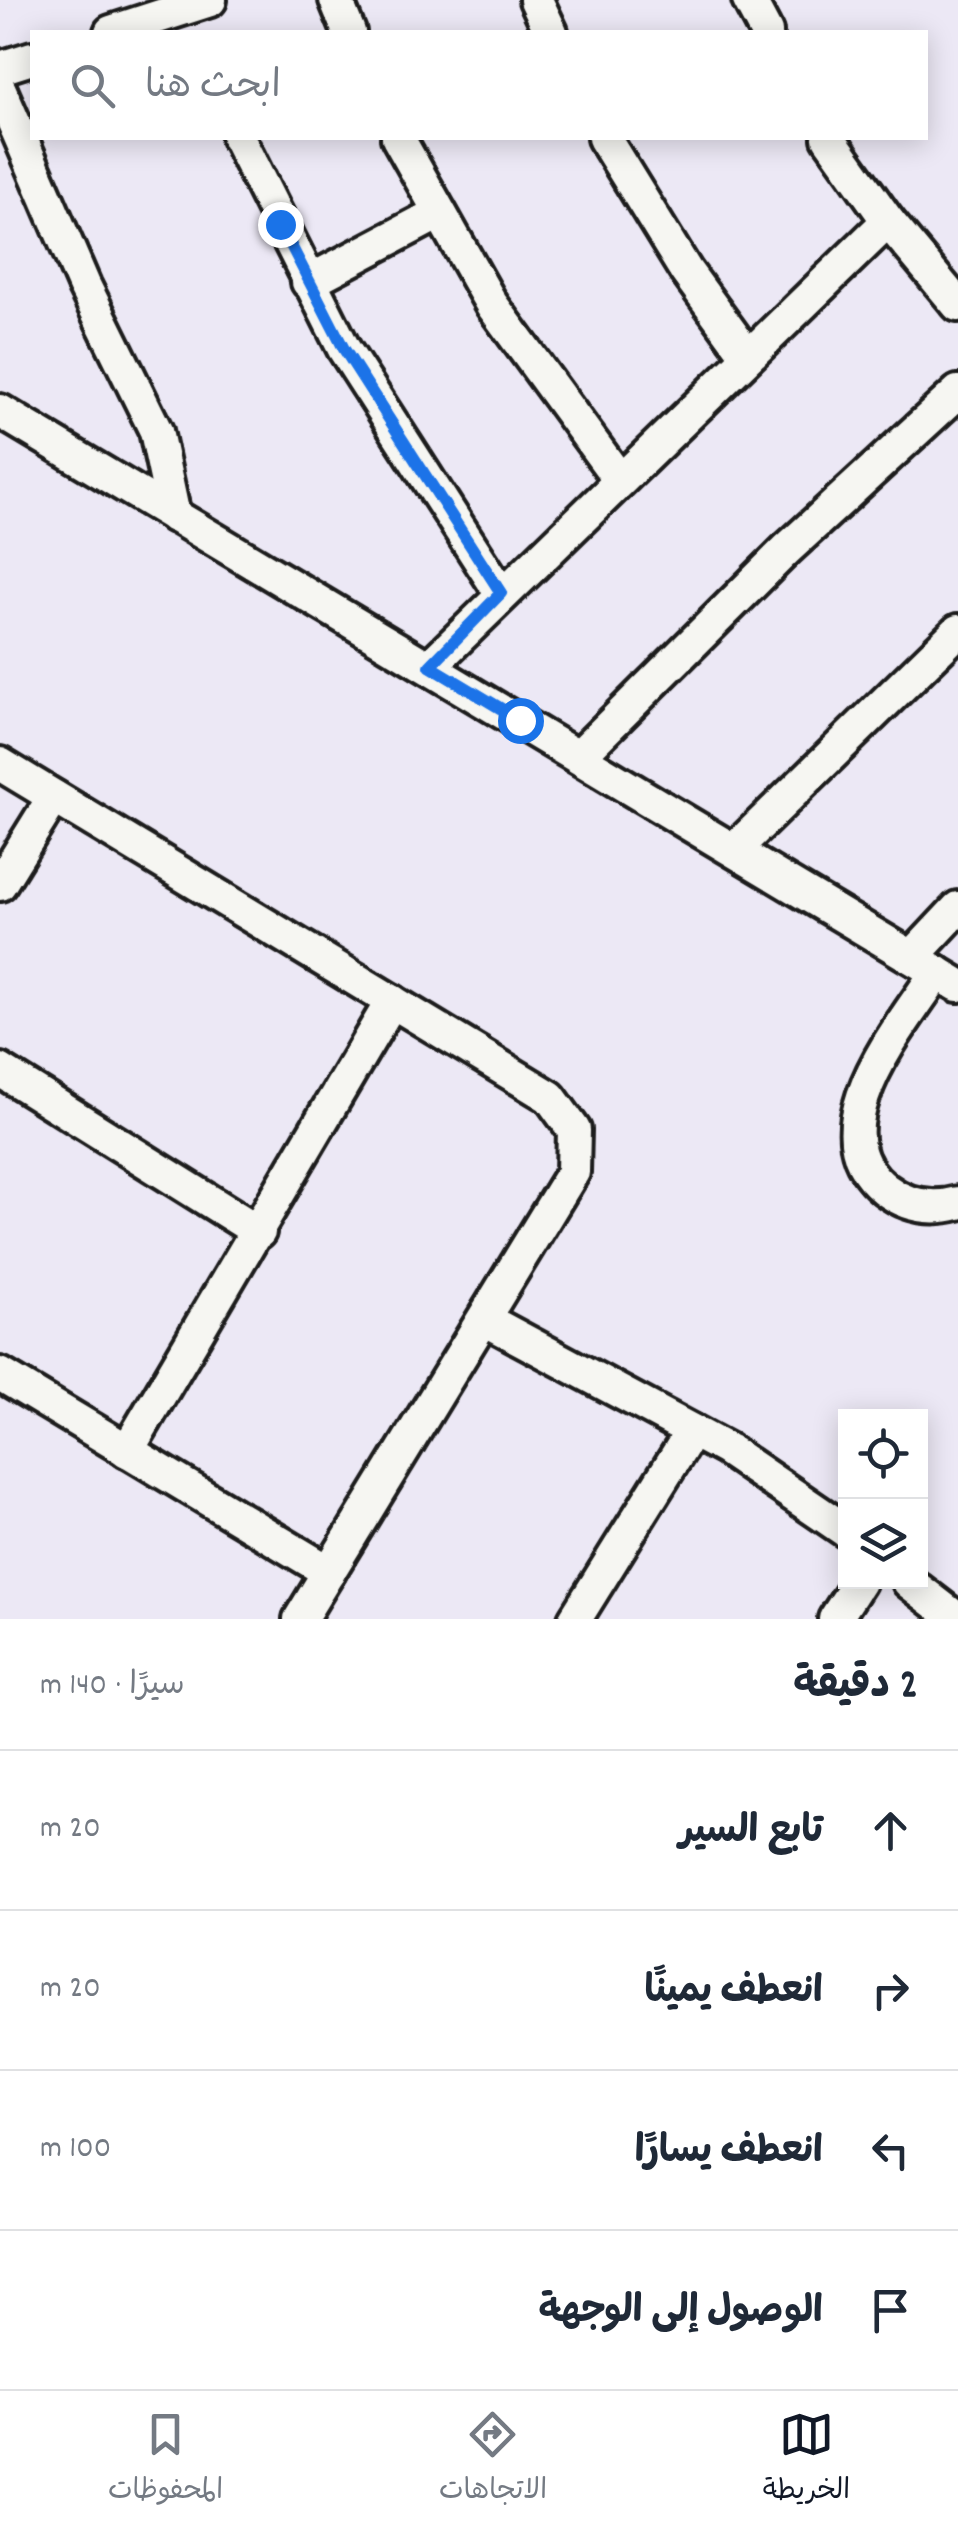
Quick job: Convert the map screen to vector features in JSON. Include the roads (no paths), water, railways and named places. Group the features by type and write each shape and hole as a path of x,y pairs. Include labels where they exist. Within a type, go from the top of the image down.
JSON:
{"street":[{"path":"118,30 210,0"},
{"path":"336,0 348,30"},
{"path":"536,0 550,30"},
{"path":"750,0 765,30"},
{"path":"0,68 30,59"},
{"path":"0,90 84,285 156,431 174,516"},
{"path":"239,140 344,349 501,593"},
{"path":"399,140 437,214 543,380 619,479"},
{"path":"605,140 686,271 746,355"},
{"path":"831,140 888,221 958,305"},
{"path":"308,282 437,214"},
{"path":"430,666 888,221"},
{"path":"579,756 786,550 958,392"},
{"path":"0,411 943,974"},
{"path":"734,850 958,631"},
{"path":"0,764 550,1097 574,1130 573,1172 300,1619"},
{"path":"0,884 54,797"},
{"path":"958,908 943,974 867,1083 858,1108 856,1135 871,1174 897,1197 926,1207 958,1203"},
{"path":"127,1451 392,1001"},
{"path":"0,1070 259,1232"},
{"path":"484,1319 776,1480 838,1526"},
{"path":"0,1374 329,1572"},
{"path":"575,1619 692,1431"},
{"path":"835,1619 854,1589"},
{"path":"918,1589 956,1619"}]}
